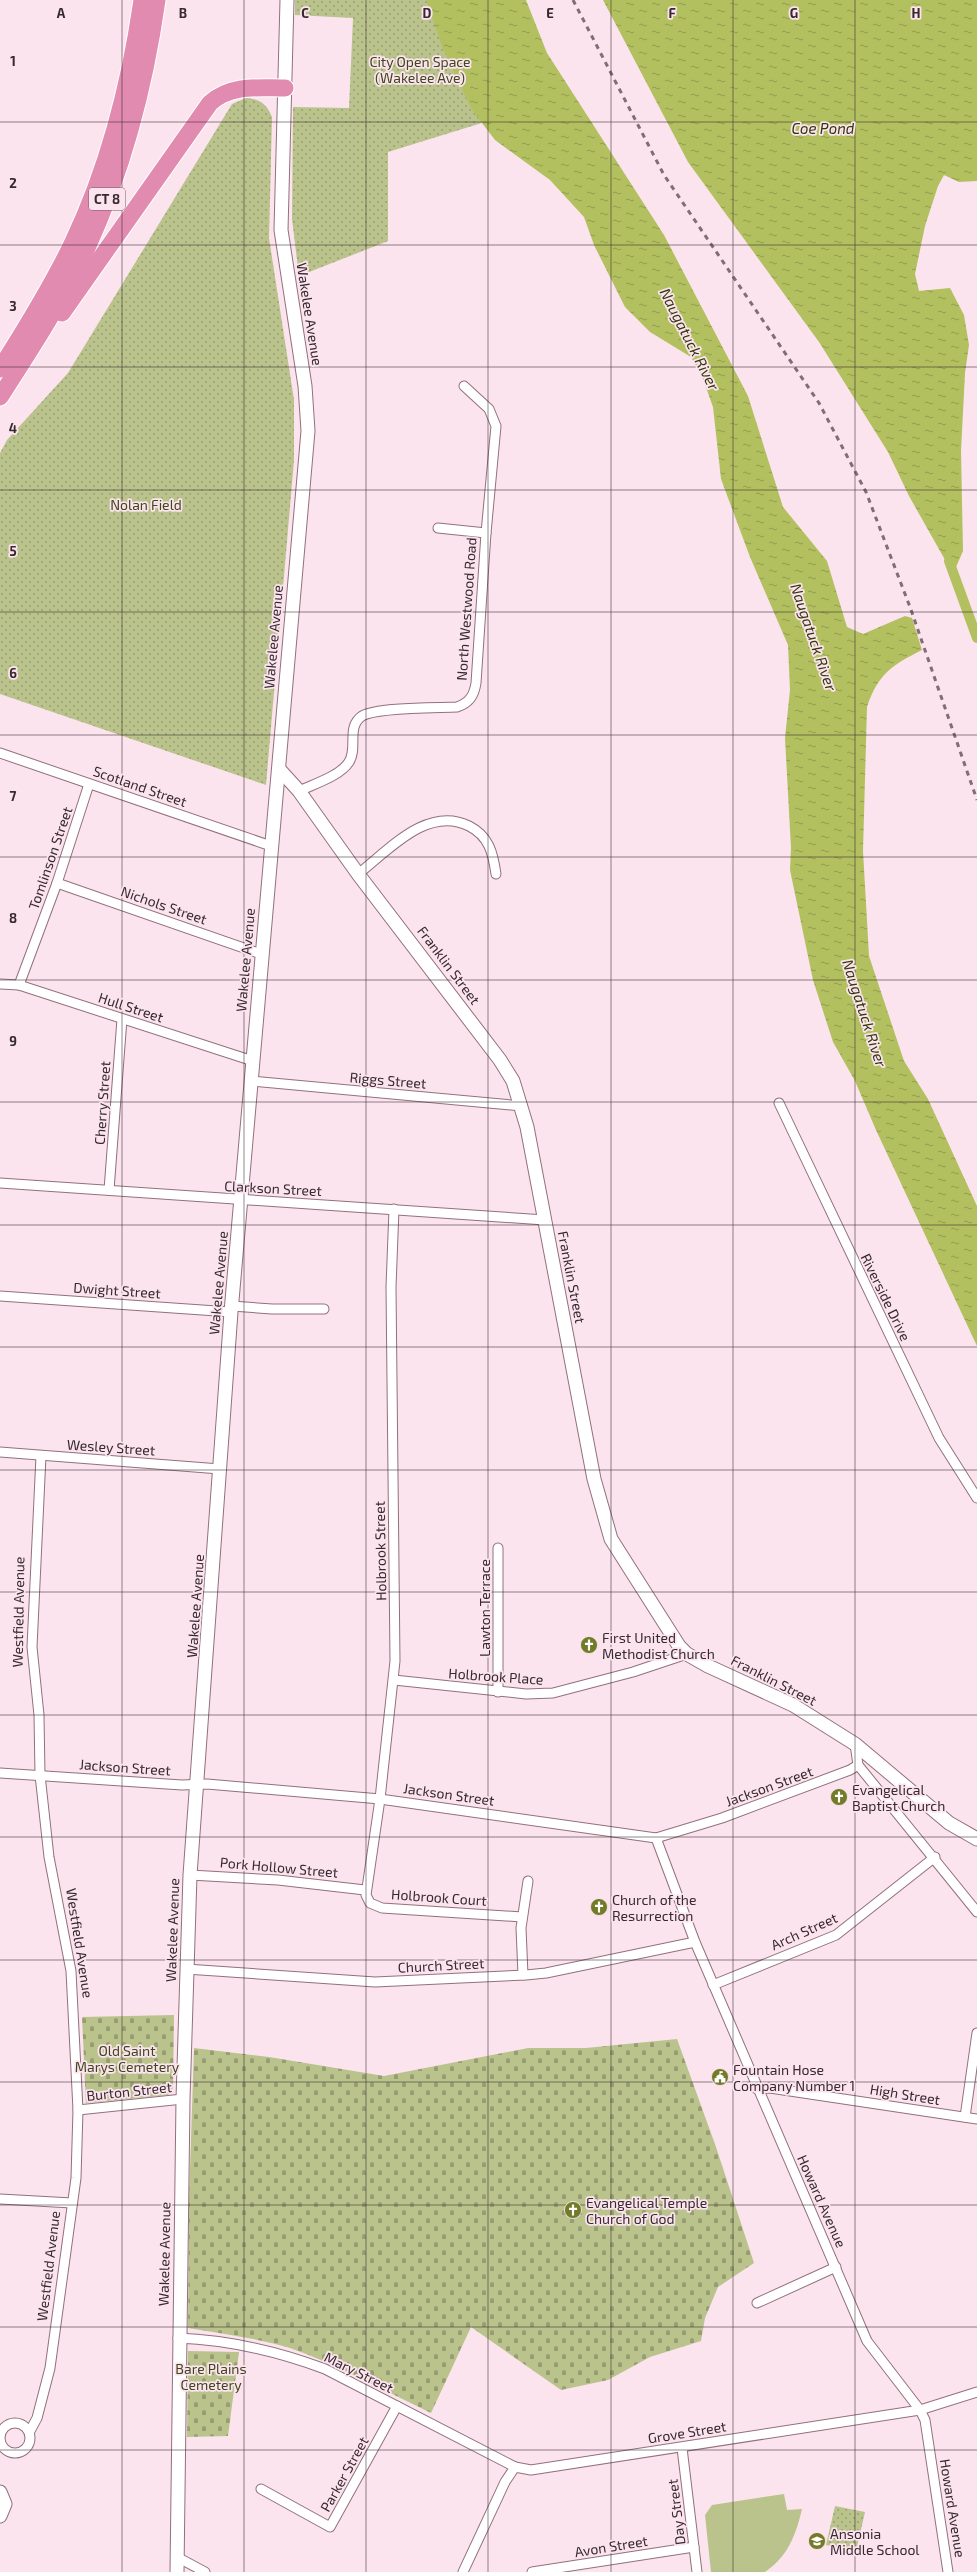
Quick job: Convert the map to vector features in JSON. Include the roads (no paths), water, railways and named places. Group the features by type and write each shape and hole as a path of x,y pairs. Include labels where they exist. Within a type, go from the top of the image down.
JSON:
{"highway":[{"name":"CT 8","path":"0,397 6,374 28,324 73,242 100,174 121,107 142,0"},
{"name":"CT 8","path":"6,374 52,313 87,248 114,182 137,107 157,0"},
{"path":"6,374 78,291 210,103 223,94 240,89 285,88"}],"main road":[{"name":"Wakelee Avenue","path":"176,2572 178,2338 186,1969 190,1875 240,1201 308,431 305,386 281,230 287,0"},
{"name":"Franklin Street","path":"279,769 299,791 358,874 500,1060 513,1081 522,1106 594,1479 611,1539 680,1646 687,1654 793,1705 855,1744 949,1822 977,1839"},
{"path":"0,2492 5,2504 0,2516"}],"street":[{"name":"North Westwood Road","path":"299,791 342,770 349,763 352,753 354,725 362,716 377,712 457,707 468,702 473,696 476,683 486,533 496,426 489,409 464,386"},
{"path":"438,528 486,533"},
{"name":"Scotland Street","path":"0,753 271,846"},
{"name":"Tomlinson Street","path":"19,985 57,883 89,784"},
{"path":"358,874 413,831 434,821 444,820 463,823 480,834 493,852 496,874"},
{"name":"Nichols Street","path":"57,883 261,954"},
{"name":"Hull Street","path":"0,984 19,985 253,1060"},
{"name":"Cherry Street","path":"109,1190 122,1019"},
{"name":"Riggs Street","path":"250,1081 522,1106"},
{"name":"Riverside Drive","path":"779,1103 939,1438 977,1498"},
{"name":"Clarkson Street","path":"0,1184 109,1190 240,1201 252,1199 545,1220"},
{"name":"Holbrook Street","path":"365,1890 380,1799 394,1680 391,1287 394,1209"},
{"name":"Dwight Street","path":"0,1296 232,1309 324,1309"},
{"name":"Wesley Street","path":"0,1452 220,1469"},
{"name":"Westfield Avenue","path":"30,2431 37,2418 50,2368 76,2178 78,2110 71,1971 49,1857 40,1776 38,1715 31,1625 41,1456"},
{"name":"Lawton Terrace","path":"498,1548 498,1692"},
{"name":"Holbrook Place","path":"394,1680 526,1694 566,1690 678,1658 687,1654"},
{"path":"855,1744 858,1765 977,1912"},
{"name":"Jackson Street","path":"0,1774 197,1785 380,1799 656,1838 722,1818 858,1765"},
{"name":"Howard Avenue","path":"656,1838 694,1942 867,2341 920,2410 925,2420 948,2572"},
{"name":"Arch Street","path":"713,1985 836,1935 934,1857"},
{"name":"Pork Hollow Street","path":"190,1875 285,1880 365,1890"},
{"path":"523,1975 522,1917 528,1881"},
{"name":"Holbrook Court","path":"365,1890 370,1904 382,1908 522,1917"},
{"name":"Church Street","path":"186,1969 375,1982 523,1975 546,1973 694,1942"},
{"path":"965,2118 977,2033"},
{"name":"High Street","path":"757,2089 770,2088 977,2119"},
{"name":"Burton Street","path":"78,2110 183,2099"},
{"path":"0,2199 72,2203"},
{"path":"757,2303 836,2268"},
{"name":"Mary Street","path":"178,2338 209,2339 258,2347 292,2357 324,2369 515,2467"},
{"name":"Grove Street","path":"515,2467 531,2470 682,2448 920,2410 977,2392"},
{"name":"Parker Street","path":"260,2489 330,2527 397,2406"},
{"name":"Day Street","path":"682,2448 698,2572"},
{"path":"463,2572 505,2482 515,2467"},
{"name":"Avon Street","path":"532,2572 694,2547"},
{"path":"177,2557 205,2572"}],"water":[{"name":"Naugatuck River","path":"426,0 526,0 547,53 664,235 748,396 783,507 827,561 847,627 863,634 905,616 912,618 922,650 894,666 881,678 867,707 863,851 869,956 904,1061 928,1099 977,1206 977,1346 876,1130 855,1081 833,1042 813,980 790,870 791,848 785,738 790,690 788,645 750,557 721,479 713,407 702,376 691,357 650,332 625,307 594,245 584,217 550,180 495,140 472,110 443,49"},
{"name":"Coe Pond","path":"603,0 977,0 977,181 959,182 944,175 938,186 925,226 915,274 919,291 950,288 964,315 969,345 965,373 961,451 963,551 953,574 909,496 888,452 819,342 688,162"}],"waterway":[{"path":"949,561 977,638"}],"railway":[{"path":"573,0 664,175 819,403 866,492 910,607 977,800"}],"place":[{"name":"First United Methodist Church","path":"589,1645"},
{"name":"Evangelical Baptist Church","path":"839,1797"},
{"name":"Church of the Resurrection","path":"599,1907"},
{"name":"Fountain Hose Company Number 1","path":"720,2077"},
{"name":"Evangelical Temple Church of God","path":"573,2210"},
{"name":"Ansonia Middle School","path":"817,2541"}],"park label":[{"name":"City Open Space (Wakelee Ave)","path":"420,70"},
{"name":"Nolan Field","path":"146,504"},
{"name":"Old Saint Marys Cemetery","path":"127,2058"},
{"name":"Bare Plains Cemetery","path":"211,2376"}]}
